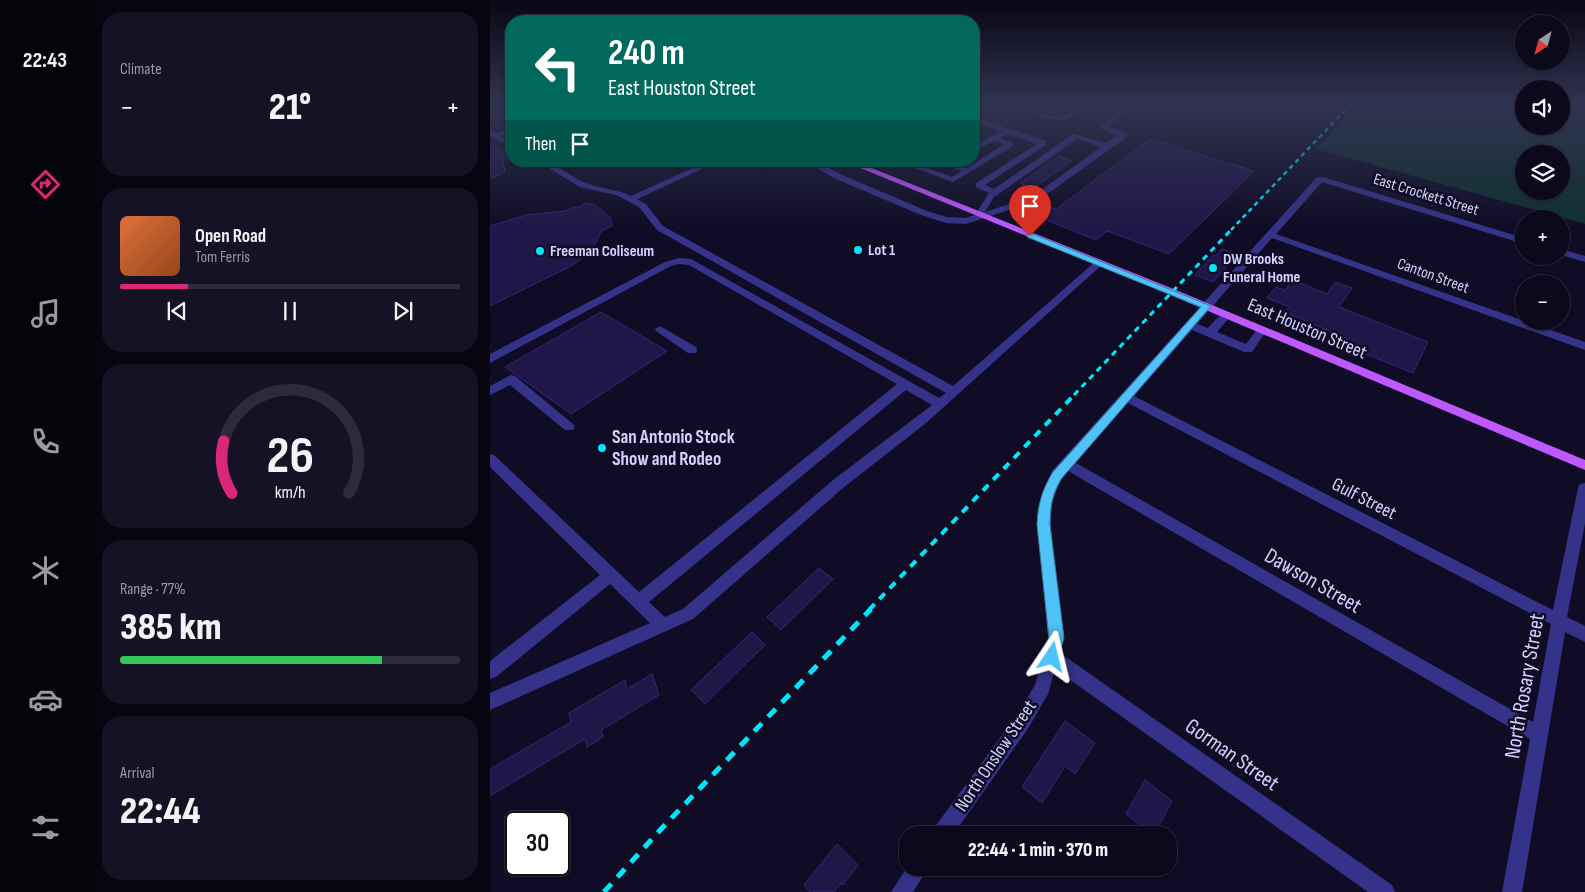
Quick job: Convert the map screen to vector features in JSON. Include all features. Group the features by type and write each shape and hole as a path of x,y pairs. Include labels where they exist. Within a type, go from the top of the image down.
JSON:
{"main road":[{"name":"East Houston Street","path":"862,167 1207,306 1585,465"}],"street":[{"path":"980,163 1007,146"},
{"path":"995,193 979,185 1039,146"},
{"path":"979,215 991,195 1062,146"},
{"path":"821,167 946,220 966,221 979,215 1036,198 1107,146"},
{"path":"552,167 584,185 619,193 631,199 643,206 660,228 954,392"},
{"path":"631,199 702,167"},
{"path":"917,167 953,180 973,167"},
{"path":"959,167 968,170"},
{"name":"North Onslow Street","path":"947,826 1022,721 1042,688 1052,657 1056,638 1043,525 1044,507 1048,492 1057,476 1320,179"},
{"name":"East Crockett Street","path":"1320,179 1515,238"},
{"name":"Canton Street","path":"1272,235 1585,346"},
{"path":"1570,255 1585,259"},
{"path":"490,360 668,264 679,261 691,262 940,404"},
{"path":"490,702 688,614 838,484 940,404 1098,263"},
{"path":"1210,333 1226,315"},
{"path":"1190,325 1248,349 1262,330"},
{"path":"660,329 692,350"},
{"path":"830,341 844,331"},
{"path":"490,391 511,379 569,427"},
{"path":"639,601 905,384"},
{"name":"Gulf Street","path":"1126,397 1585,634"},
{"path":"490,459 664,626"},
{"name":"Dawson Street","path":"1067,464 1539,735"},
{"name":"North Rosary Street","path":"1512,892 1559,620 1585,488"},
{"path":"490,671 611,575"},
{"name":"Gorman Street","path":"1052,657 1385,892"},
{"path":"901,892 912,876"}],"green space":[{"path":"1319,146 1515,146 1515,200 1570,200 1570,146 1585,146 1585,224 1570,220 1570,210 1535,210 1316,149"}],"building":[{"path":"491,146 505,154 505,159 503,160 505,172 490,179"},
{"path":"1141,146 1172,146 1254,171 1169,254 1107,231 1096,240 1029,213 1041,204 1056,209"},
{"path":"1059,156 1072,161 1033,188 1020,183"},
{"name":"Freeman Coliseum","path":"585,203 595,205 610,217 612,226 601,231 597,241 587,255 571,266 490,306 490,226 526,215 565,211 580,207"},
{"name":"DW Brooks Funeral Home","path":"1222,249 1235,253 1228,261 1231,262 1213,282 1195,275 1213,255 1215,256"},
{"path":"1293,280 1327,294 1335,282 1352,288 1339,307 1428,342 1413,373 1349,347 1352,341 1285,312 1290,307 1267,298 1276,287 1285,290"},
{"path":"601,312 667,351 571,414 505,367"},
{"path":"819,568 833,579 781,630 767,617"},
{"path":"752,632 765,645 705,704 691,690"},
{"path":"652,674 659,695 601,730 603,737 587,747 585,739 490,796 490,769 571,722 569,713 625,680 627,689"},
{"path":"1065,721 1095,743 1075,774 1065,766 1042,803 1022,787"},
{"path":"1145,780 1172,801 1159,826 1142,826 1126,814"},
{"path":"837,844 858,865 843,885 841,883 834,892 810,892 804,885"}],"railway":[{"path":"1231,230 1311,146"},
{"path":"1074,395 1232,229"},
{"path":"869,610 1076,393"},
{"path":"604,892 662,828 871,609"}],"place":[{"name":"Lot 1","path":"858,250"},
{"name":"Freeman Coliseum","path":"540,251"},
{"name":"DW Brooks Funeral Home","path":"1213,268"},
{"name":"San Antonio Stock Show and Rodeo","path":"602,448"}],"route":[{"path":"1030,236 1207,306 1057,476 1048,492 1044,507 1043,525 1055,620 1056,638 1052,657"}]}
